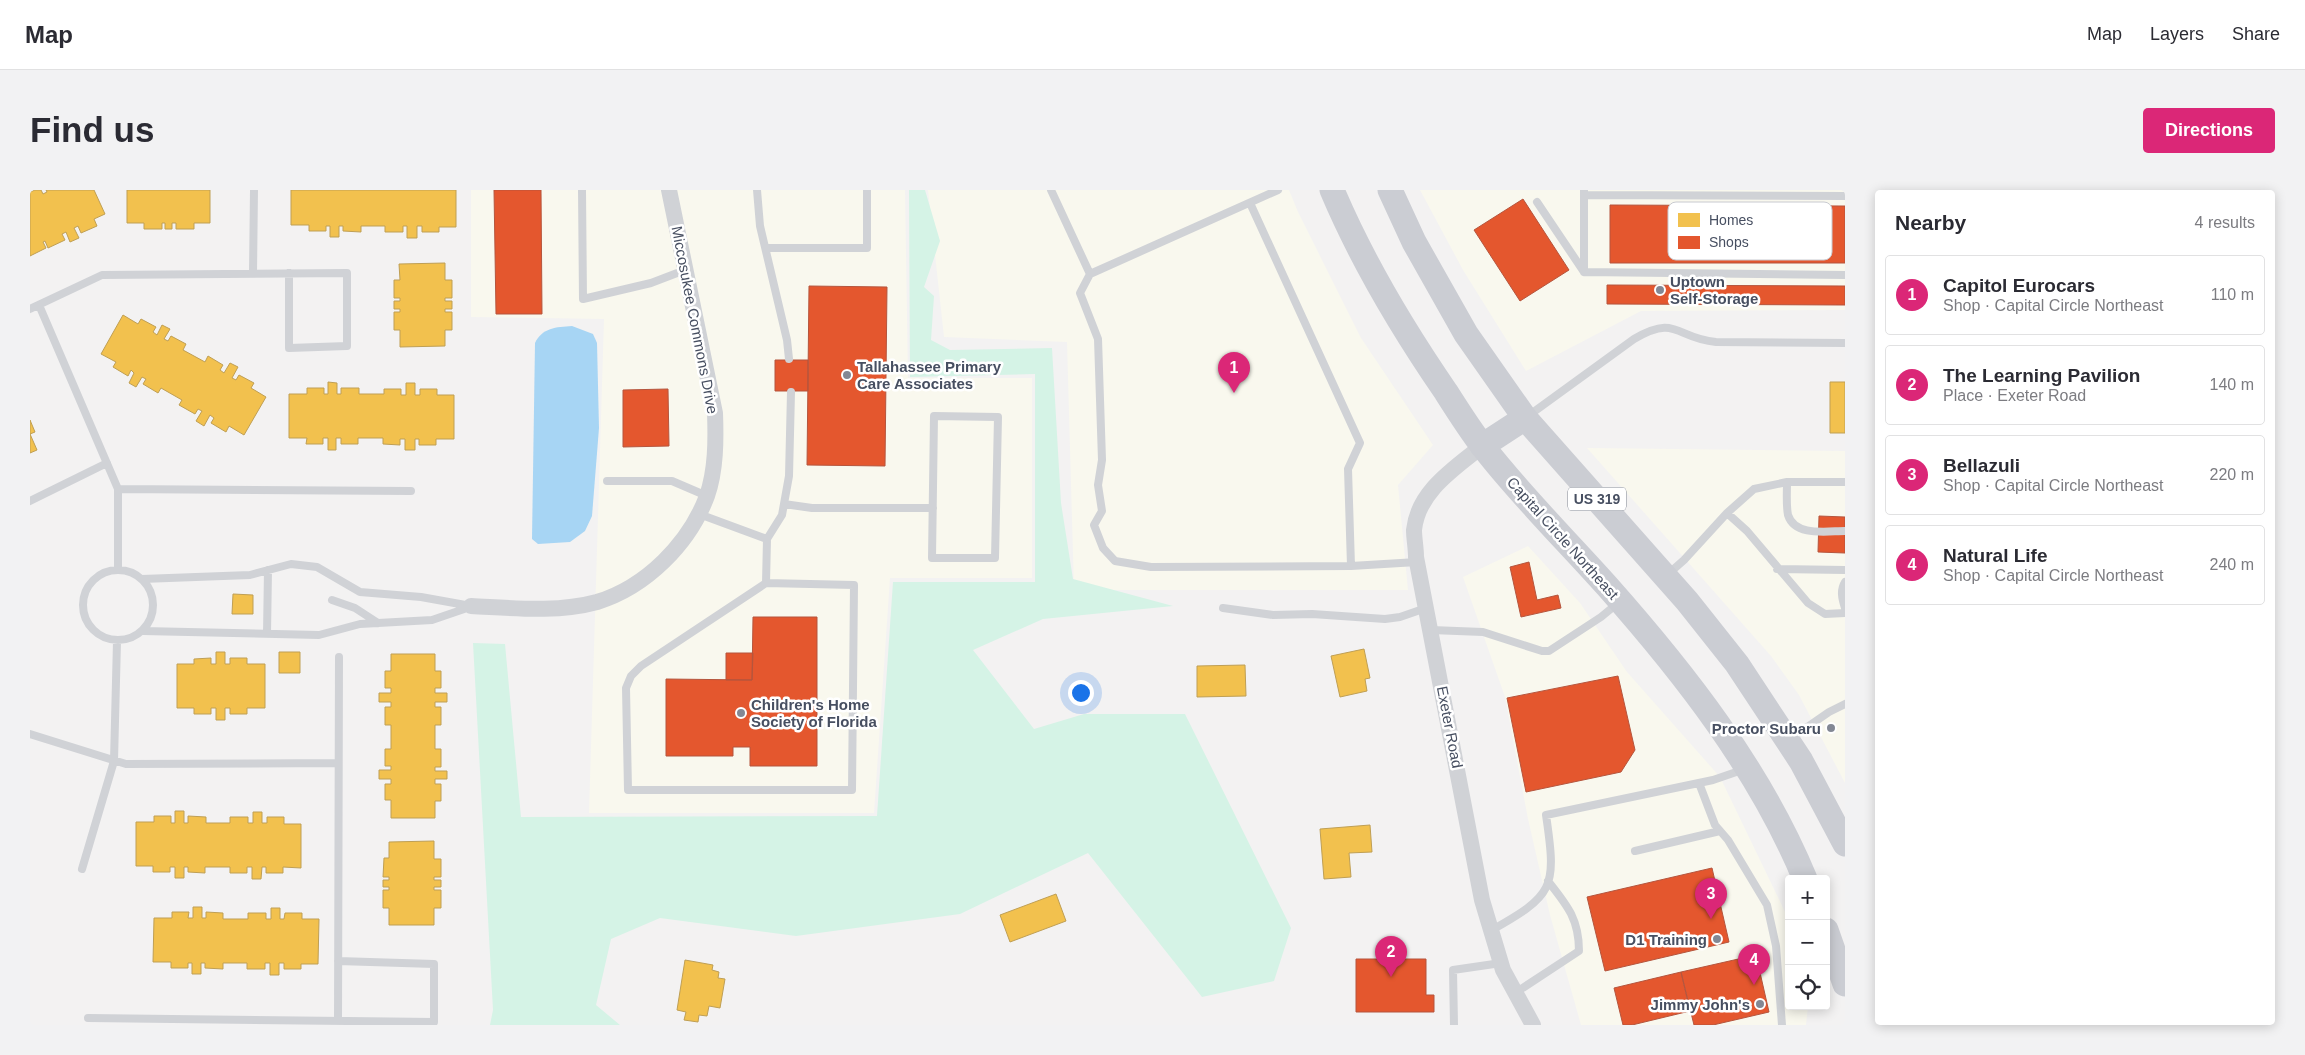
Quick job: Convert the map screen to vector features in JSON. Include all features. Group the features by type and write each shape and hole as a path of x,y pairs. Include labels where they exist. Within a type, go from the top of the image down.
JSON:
{"main road":[{"name":"Capital Circle Northeast","path":"1332,190 1369,266 1416,348 1482,446 1678,671 1748,768 1797,859 1803,875"},
{"name":"US 319","path":"1390,190 1414,242 1466,334 1525,418 1665,576 1737,664 1801,761 1845,844"},
{"path":"1482,446 1525,418"},
{"path":"1830,941 1845,984"}],"street":[{"name":"Miccosukee Commons Drive","path":"471,606 528,609 563,607 597,602 631,586 655,570 692,526 707,496 716,444 715,413 669,190"},
{"name":"Exeter Road","path":"1482,446 1437,483 1421,505 1414,529 1417,562 1482,900 1501,963 1533,1025"}],"lane":[{"path":"253,273 254,190"},
{"path":"582,190 583,299 651,283 685,270"},
{"path":"757,190 760,226 787,340 789,360"},
{"path":"766,248 868,248 867,190"},
{"path":"1051,190 1090,274"},
{"path":"1278,190 1090,274 1080,293 1098,339 1102,460 1098,485 1102,511 1094,525 1104,548 1115,561 1150,567 1351,566 1417,562"},
{"path":"1584,272 1584,192 1845,196"},
{"path":"1538,202 1584,272"},
{"path":"1250,203 1360,443 1348,469 1351,566"},
{"path":"1584,272 1845,274"},
{"path":"30,309 102,276 253,273 290,273 347,273 346,346 289,348 290,273"},
{"path":"39,305 118,489 118,570"},
{"path":"1525,418 1652,328 1666,327 1678,329 1687,336 1716,342 1845,342"},
{"path":"766,583 767,539 782,515 789,476 791,392"},
{"path":"934,416 998,417 995,558 932,558 932,508 934,416"},
{"path":"30,501 107,463"},
{"path":"607,481 672,481 707,496"},
{"path":"1665,576 1684,560 1727,514 1754,489 1787,482 1845,482"},
{"path":"1787,482 1788,514 1794,526 1806,531 1845,531"},
{"path":"118,489 411,491"},
{"path":"784,504 812,508 932,508"},
{"path":"698,514 767,539"},
{"path":"1727,514 1747,531 1777,570 1808,603 1825,614 1845,613"},
{"path":"142,579 250,575 291,564 317,567 360,592 421,597 471,606"},
{"path":"118,570 126,570 142,579 152,595 154,607 150,621 143,631 133,638 108,640 99,636 90,628 84,617 82,604 84,592 91,582 100,574 118,570"},
{"path":"267,634 268,570"},
{"path":"1777,570 1845,570"},
{"path":"1845,582 1842,586 1842,599 1845,608"},
{"path":"766,583 854,585 852,790 628,790 626,688 631,676 641,666 766,583"},
{"path":"332,600 355,608 378,623"},
{"path":"1431,630 1483,632 1542,651 1549,651 1601,617 1619,601"},
{"path":"143,631 319,635 360,624 432,620 471,606"},
{"path":"1223,608 1273,615 1312,614 1385,619 1400,617 1426,608"},
{"path":"82,869 114,761 117,640"},
{"path":"338,656 338,1021"},
{"path":"1788,740 1828,712 1845,704"},
{"path":"30,734 126,764 338,763"},
{"path":"1490,931 1538,901 1548,881 1552,857 1546,815 1699,783 1748,768"},
{"path":"1699,783 1715,825 1728,840 1767,906 1776,946 1782,1025"},
{"path":"1635,850 1720,831"},
{"path":"1515,993 1578,951 1578,935 1571,911 1548,881"},
{"path":"88,1018 434,1022 434,964 338,961"},
{"path":"1454,1025 1453,970 1501,963"}],"shaded area":[{"path":"471,190 905,190 908,378 1032,378 1032,578 890,578 874,813 589,813 604,319 471,317"},
{"path":"928,190 1289,190 1298,212 1361,338 1433,445 1398,485 1408,590 1074,590 1067,342 944,337"},
{"name":"Uptown Self-Storage","path":"1420,190 1845,190 1845,310 1641,311 1526,371 1463,270"},
{"path":"1587,448 1845,451 1845,783 1799,695 1771,656"},
{"path":"1528,546 1580,603 1627,672 1720,777 1785,912 1785,1010 1808,1010 1806,1025 1581,1025 1550,915 1528,819 1505,697 1463,577"}],"green space":[{"path":"909,190 925,190 940,241 924,287 934,296 931,340 950,350 1052,348 1061,503 1073,579 1173,606 1043,619 973,650 1034,729 1084,714 1185,714 1291,928 1274,981 1202,997 1088,853 960,914 796,936 660,918 611,939 596,1005 620,1025 490,1025 493,1010 473,643 505,644 521,817 877,816 893,582 1035,582 1035,374 910,377"}],"water":[{"path":"572,326 593,334 597,343 599,428 592,516 585,531 570,542 538,544 532,539 535,343 541,334 550,329"}],"building: Homes":[{"path":"41,190 43,194 47,192 46,190 94,190 105,214 94,219 97,226 81,233 78,226 74,228 79,238 70,242 66,232 62,234 65,240 48,248 45,241 43,242 46,248 30,256 30,192"},
{"path":"127,190 210,190 210,223 194,223 194,229 176,229 176,223 172,223 172,229 165,229 165,223 162,223 162,229 144,229 144,223 127,223"},
{"path":"291,190 456,190 456,227 439,227 439,232 422,232 422,226 417,226 417,238 407,238 407,226 403,226 403,232 385,232 385,226 361,226 361,232 343,231 343,226 339,226 339,237 330,237 330,226 326,226 326,231 309,231 309,225 291,225"},
{"path":"445,263 445,280 452,280 452,298 445,298 445,301 452,301 452,309 445,309 445,312 452,312 452,330 445,330 445,346 400,347 400,330 394,330 394,312 400,312 400,309 394,309 394,301 400,301 400,298 394,298 394,280 400,280 399,264"},
{"path":"123,315 138,324 141,319 156,327 153,332 157,335 162,325 170,329 164,339 168,341 171,336 186,344 183,350 205,362 208,356 223,365 220,370 224,373 230,363 238,367 232,378 236,380 239,375 254,383 251,388 266,397 244,435 229,426 226,432 211,423 214,418 210,415 204,426 196,421 202,411 198,409 195,414 179,405 182,400 161,388 158,393 143,384 146,379 142,377 136,387 129,383 134,373 131,370 128,376 113,367 116,362 101,354"},
{"path":"328,382 337,383 337,394 341,394 341,388 359,388 359,394 384,394 384,389 401,389 401,395 406,395 406,383 415,383 415,395 420,395 420,389 437,389 437,395 454,395 454,439 436,439 436,445 419,445 419,439 415,439 415,450 405,450 405,439 400,439 400,445 383,444 383,438 358,438 358,444 341,444 341,438 336,438 336,450 328,450 328,438 323,438 323,444 306,444 307,438 289,438 289,394 307,394 307,388 324,388 324,394 328,394"},
{"path":"1830,382 1845,382 1845,433 1830,433"},
{"path":"30,420 35,432 30,434"},
{"path":"30,434 37,450 30,453"},
{"path":"233,594 253,595 253,614 232,614"},
{"path":"1364,649 1370,678 1365,679 1367,691 1340,697 1331,656"},
{"path":"216,652 225,652 225,664 230,664 230,658 247,658 247,664 265,664 265,708 247,708 247,714 230,714 230,708 225,708 225,720 216,720 216,708 211,708 211,714 194,714 194,708 177,708 177,664 194,664 194,659 211,658 211,664 216,664"},
{"path":"279,652 300,652 300,673 279,673"},
{"path":"391,654 435,654 435,671 441,671 441,688 435,688 435,693 447,693 447,702 435,702 435,707 441,707 441,725 435,725 435,749 441,749 441,767 435,767 435,771 447,771 447,779 435,779 435,784 441,784 441,801 435,801 435,818 391,818 391,800 385,800 385,784 391,784 391,779 379,779 379,770 391,770 391,766 385,766 385,749 391,749 391,725 385,725 385,707 391,707 391,702 379,702 379,693 391,693 391,688 385,688 385,671 391,671"},
{"path":"1245,665 1246,696 1197,697 1197,666"},
{"path":"175,811 184,811 184,823 188,823 188,816 206,817 206,823 230,823 230,817 248,817 248,823 253,823 253,812 262,812 262,823 267,823 267,817 284,817 284,824 301,824 301,868 283,867 283,873 266,873 266,867 262,867 261,879 252,879 252,867 247,867 247,873 230,873 230,867 205,867 205,873 188,872 188,867 184,867 184,878 175,878 175,867 170,867 170,872 153,872 153,866 136,866 136,822 154,822 154,816 171,816 171,823 175,823"},
{"path":"1370,825 1372,852 1349,853 1351,877 1324,879 1320,829"},
{"path":"434,841 434,859 441,859 441,877 434,877 434,880 441,880 441,887 434,887 434,890 441,890 441,908 434,908 434,925 389,925 389,908 383,908 383,890 389,890 389,887 383,887 383,880 389,880 389,877 383,877 384,858 389,858 389,842"},
{"path":"1056,894 1066,921 1010,942 1000,915"},
{"path":"193,907 202,907 202,918 206,918 206,912 223,913 223,919 248,919 248,913 266,913 266,919 271,919 271,908 280,908 280,919 284,919 285,913 302,913 302,919 319,919 318,964 301,964 301,969 284,969 284,963 279,963 279,975 270,975 270,963 265,963 265,969 247,969 247,963 223,963 223,969 205,968 205,963 201,963 201,974 192,974 192,963 188,963 188,968 171,968 171,962 153,962 154,918 172,918 172,912 189,912 188,918 193,918"},
{"path":"685,960 713,965 712,970 719,972 718,978 725,979 720,1008 709,1006 707,1016 699,1015 698,1022 684,1020 686,1012 677,1010"}],"building: Shops":[{"path":"494,190 541,190 542,314 496,314"},
{"path":"1523,199 1569,270 1520,301 1474,230"},
{"path":"1610,205 1668,205 1668,260 1832,260 1832,206 1845,206 1845,263 1610,263"},
{"path":"1607,285 1845,286 1845,305 1607,304"},
{"name":"Tallahassee Primary Care Associates","path":"809,286 887,287 885,466 807,465"},
{"path":"775,360 808,360 808,391 775,391"},
{"path":"668,389 669,446 623,447 623,390"},
{"path":"1819,516 1845,517 1845,553 1818,552"},
{"path":"1529,562 1537,600 1558,595 1561,608 1521,617 1510,567"},
{"name":"Children's Home Society of Florida","path":"753,617 817,617 817,766 750,766 750,747 733,747 733,756 666,756 666,679 752,680"},
{"path":"726,653 753,653 752,680 726,680"},
{"path":"1618,676 1635,750 1621,772 1526,792 1507,698"},
{"path":"1712,868 1729,942 1605,971 1587,897"},
{"path":"1756,955 1769,1012 1713,1025 1694,1025 1681,972"},
{"path":"1356,959 1426,959 1426,995 1434,995 1434,1012 1356,1012"},
{"path":"1681,972 1690,1011 1632,1025 1623,1025 1614,988"}],"place":[{"name":"Uptown Self-Storage","path":"1660,290"},
{"name":"Tallahassee Primary Care Associates","path":"847,375"},
{"name":"Capitol Eurocars","path":"1234,393"},
{"name":"Children's Home Society of Florida","path":"741,713"},
{"name":"Proctor Subaru","path":"1831,728"},
{"name":"Bellazuli","path":"1711,919"},
{"name":"D1 Training","path":"1717,939"},
{"name":"The Learning Pavilion","path":"1391,977"},
{"name":"Natural Life","path":"1754,985"},
{"name":"Jimmy John's","path":"1760,1004"}]}
